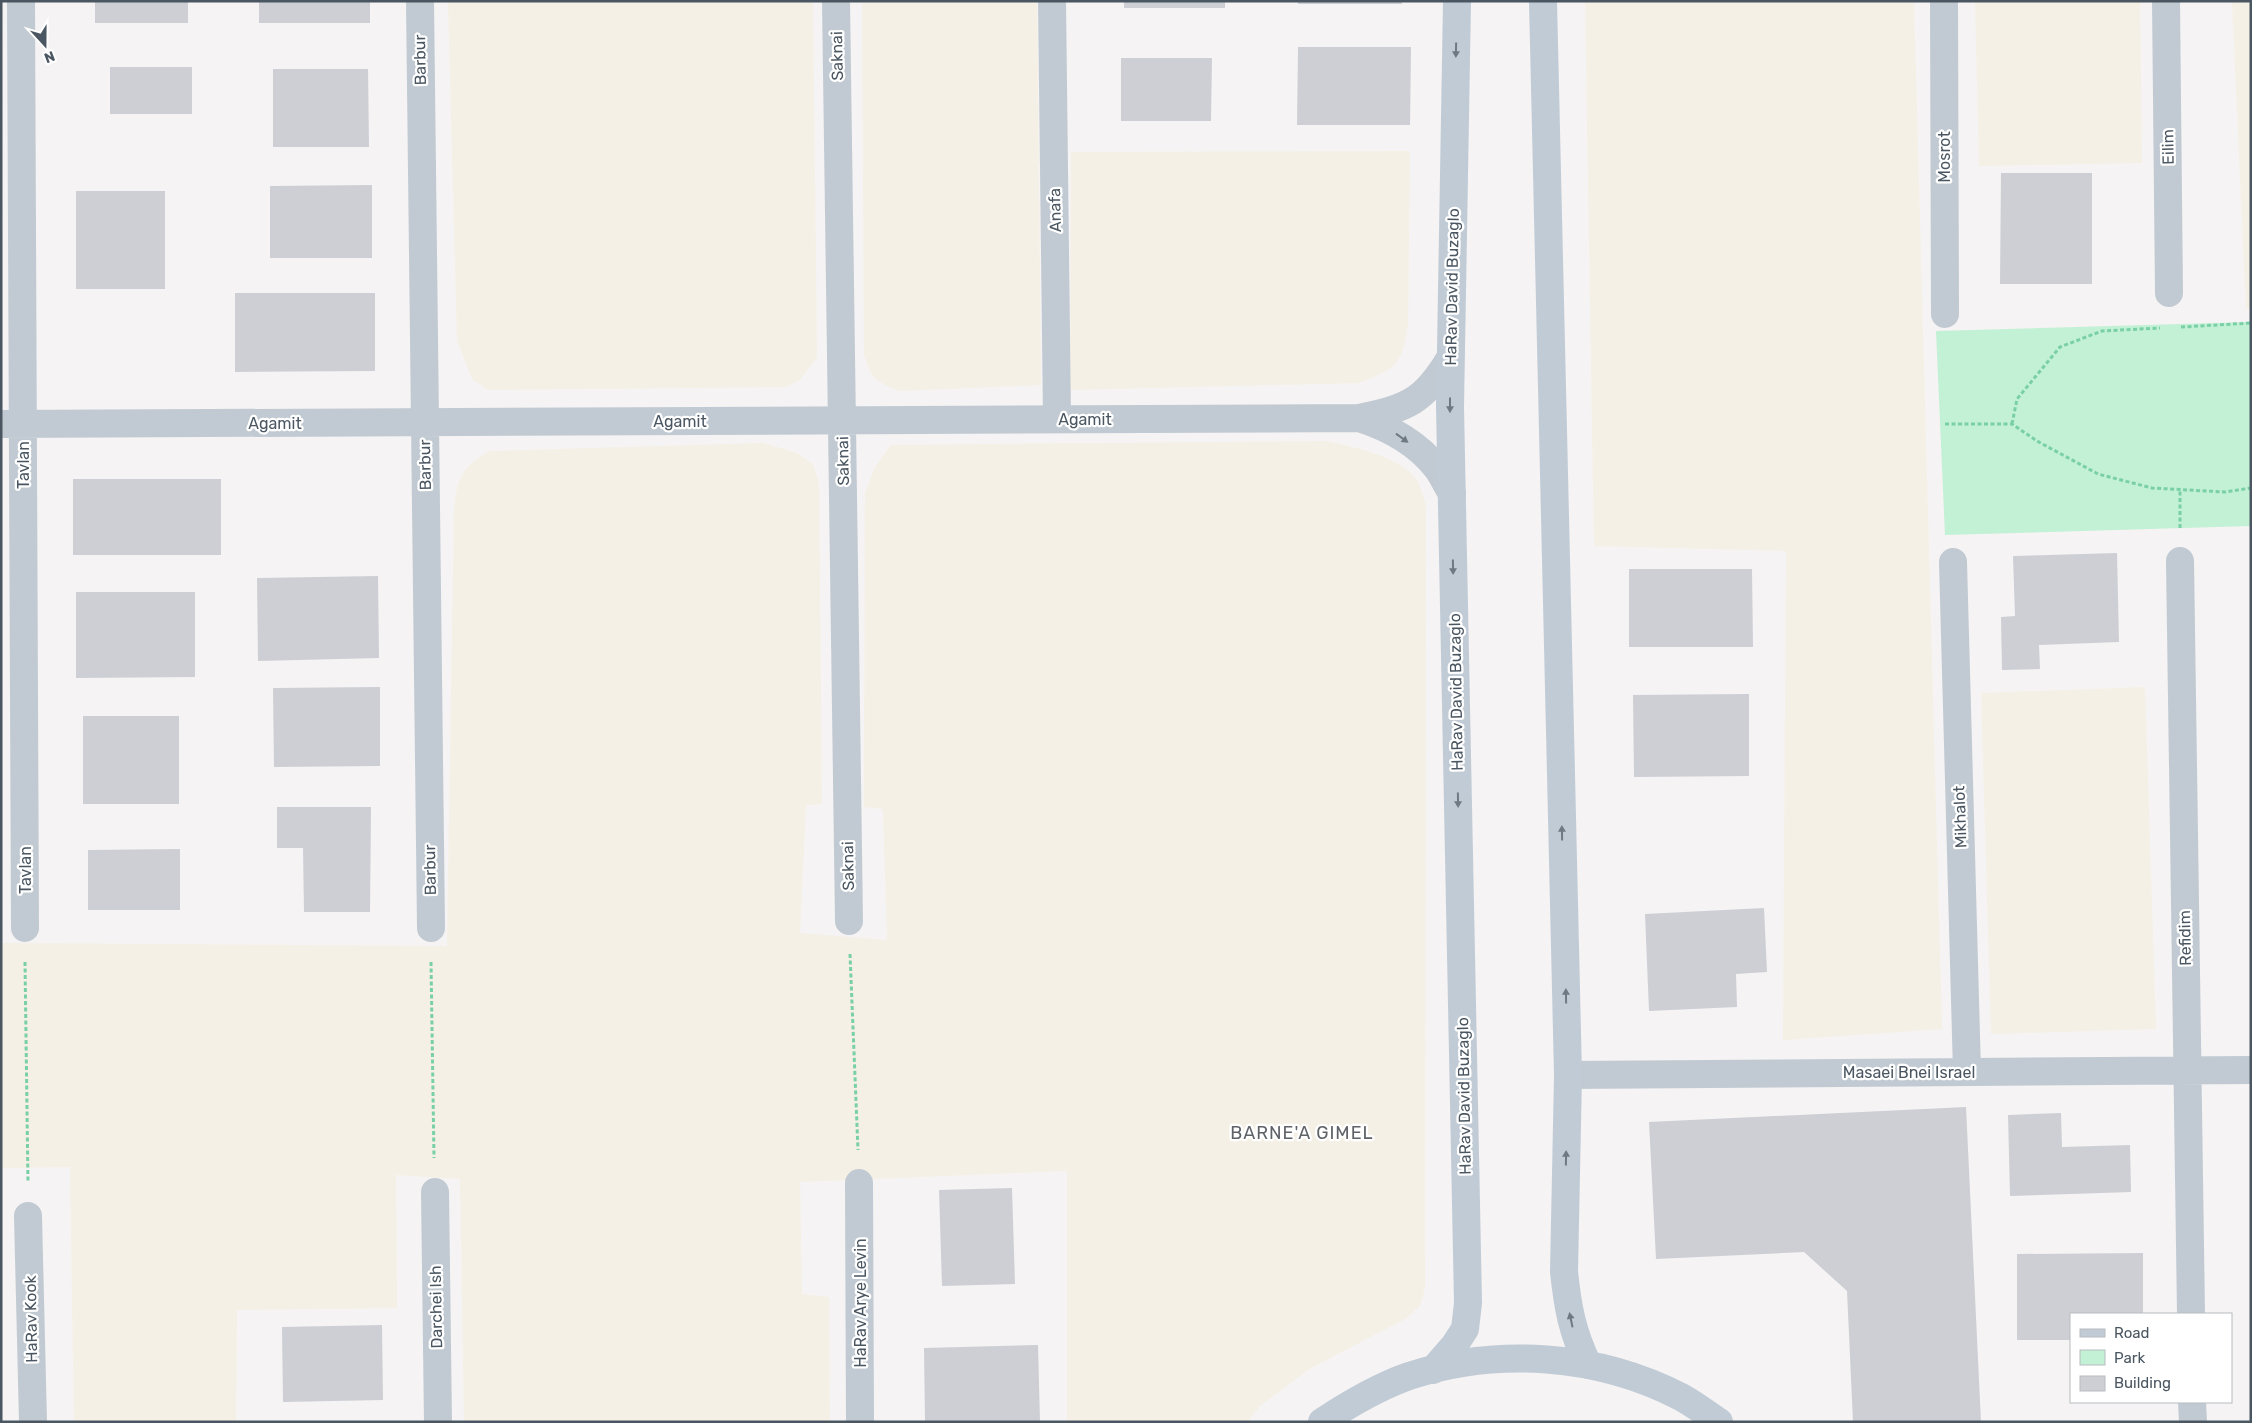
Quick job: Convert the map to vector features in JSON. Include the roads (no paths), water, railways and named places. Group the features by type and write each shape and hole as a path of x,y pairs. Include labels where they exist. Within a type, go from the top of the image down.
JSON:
{"street":[{"name":"Tavlan","path":"21,1 12,424 25,928"},
{"name":"Barbur","path":"420,1 431,928"},
{"name":"Saknai","path":"836,1 849,921"},
{"name":"Anafa","path":"1052,1 1057,419"},
{"name":"HaRav David Buzaglo","path":"1433,1370 1465,1330 1468,1303 1450,358 1457,1"},
{"path":"1543,1 1568,1075 1564,1272 1567,1303 1574,1335 1588,1365"},
{"name":"Mosrot","path":"1944,1 1945,314"},
{"name":"Eilim","path":"2166,1 2169,293"},
{"name":"Agamit","path":"12,424 1359,418 1395,410 1418,399 1435,383 1450,358"},
{"name":"Agamit","path":"1359,418 1386,427 1414,447 1436,466 1452,493"},
{"name":"Refidim","path":"2180,561 2191,1313"},
{"name":"Mikhalot","path":"1953,562 1967,1072"},
{"name":"Masaei Bnei Israel","path":"1568,1075 2251,1070"},
{"name":"HaRav Arye Levin","path":"859,1183 860,1422"},
{"name":"Darchei Ish","path":"435,1192 438,1422"},
{"name":"HaRav Kook","path":"28,1216 33,1422"},
{"path":"1322,1422 1358,1399 1409,1376 1463,1362 1519,1358 1575,1362 1629,1375 1681,1397 1719,1422"},
{"path":"2192,1403 2192,1422"}],"district":[{"name":"BARNE'A GIMEL","path":"1302,1133"}]}
